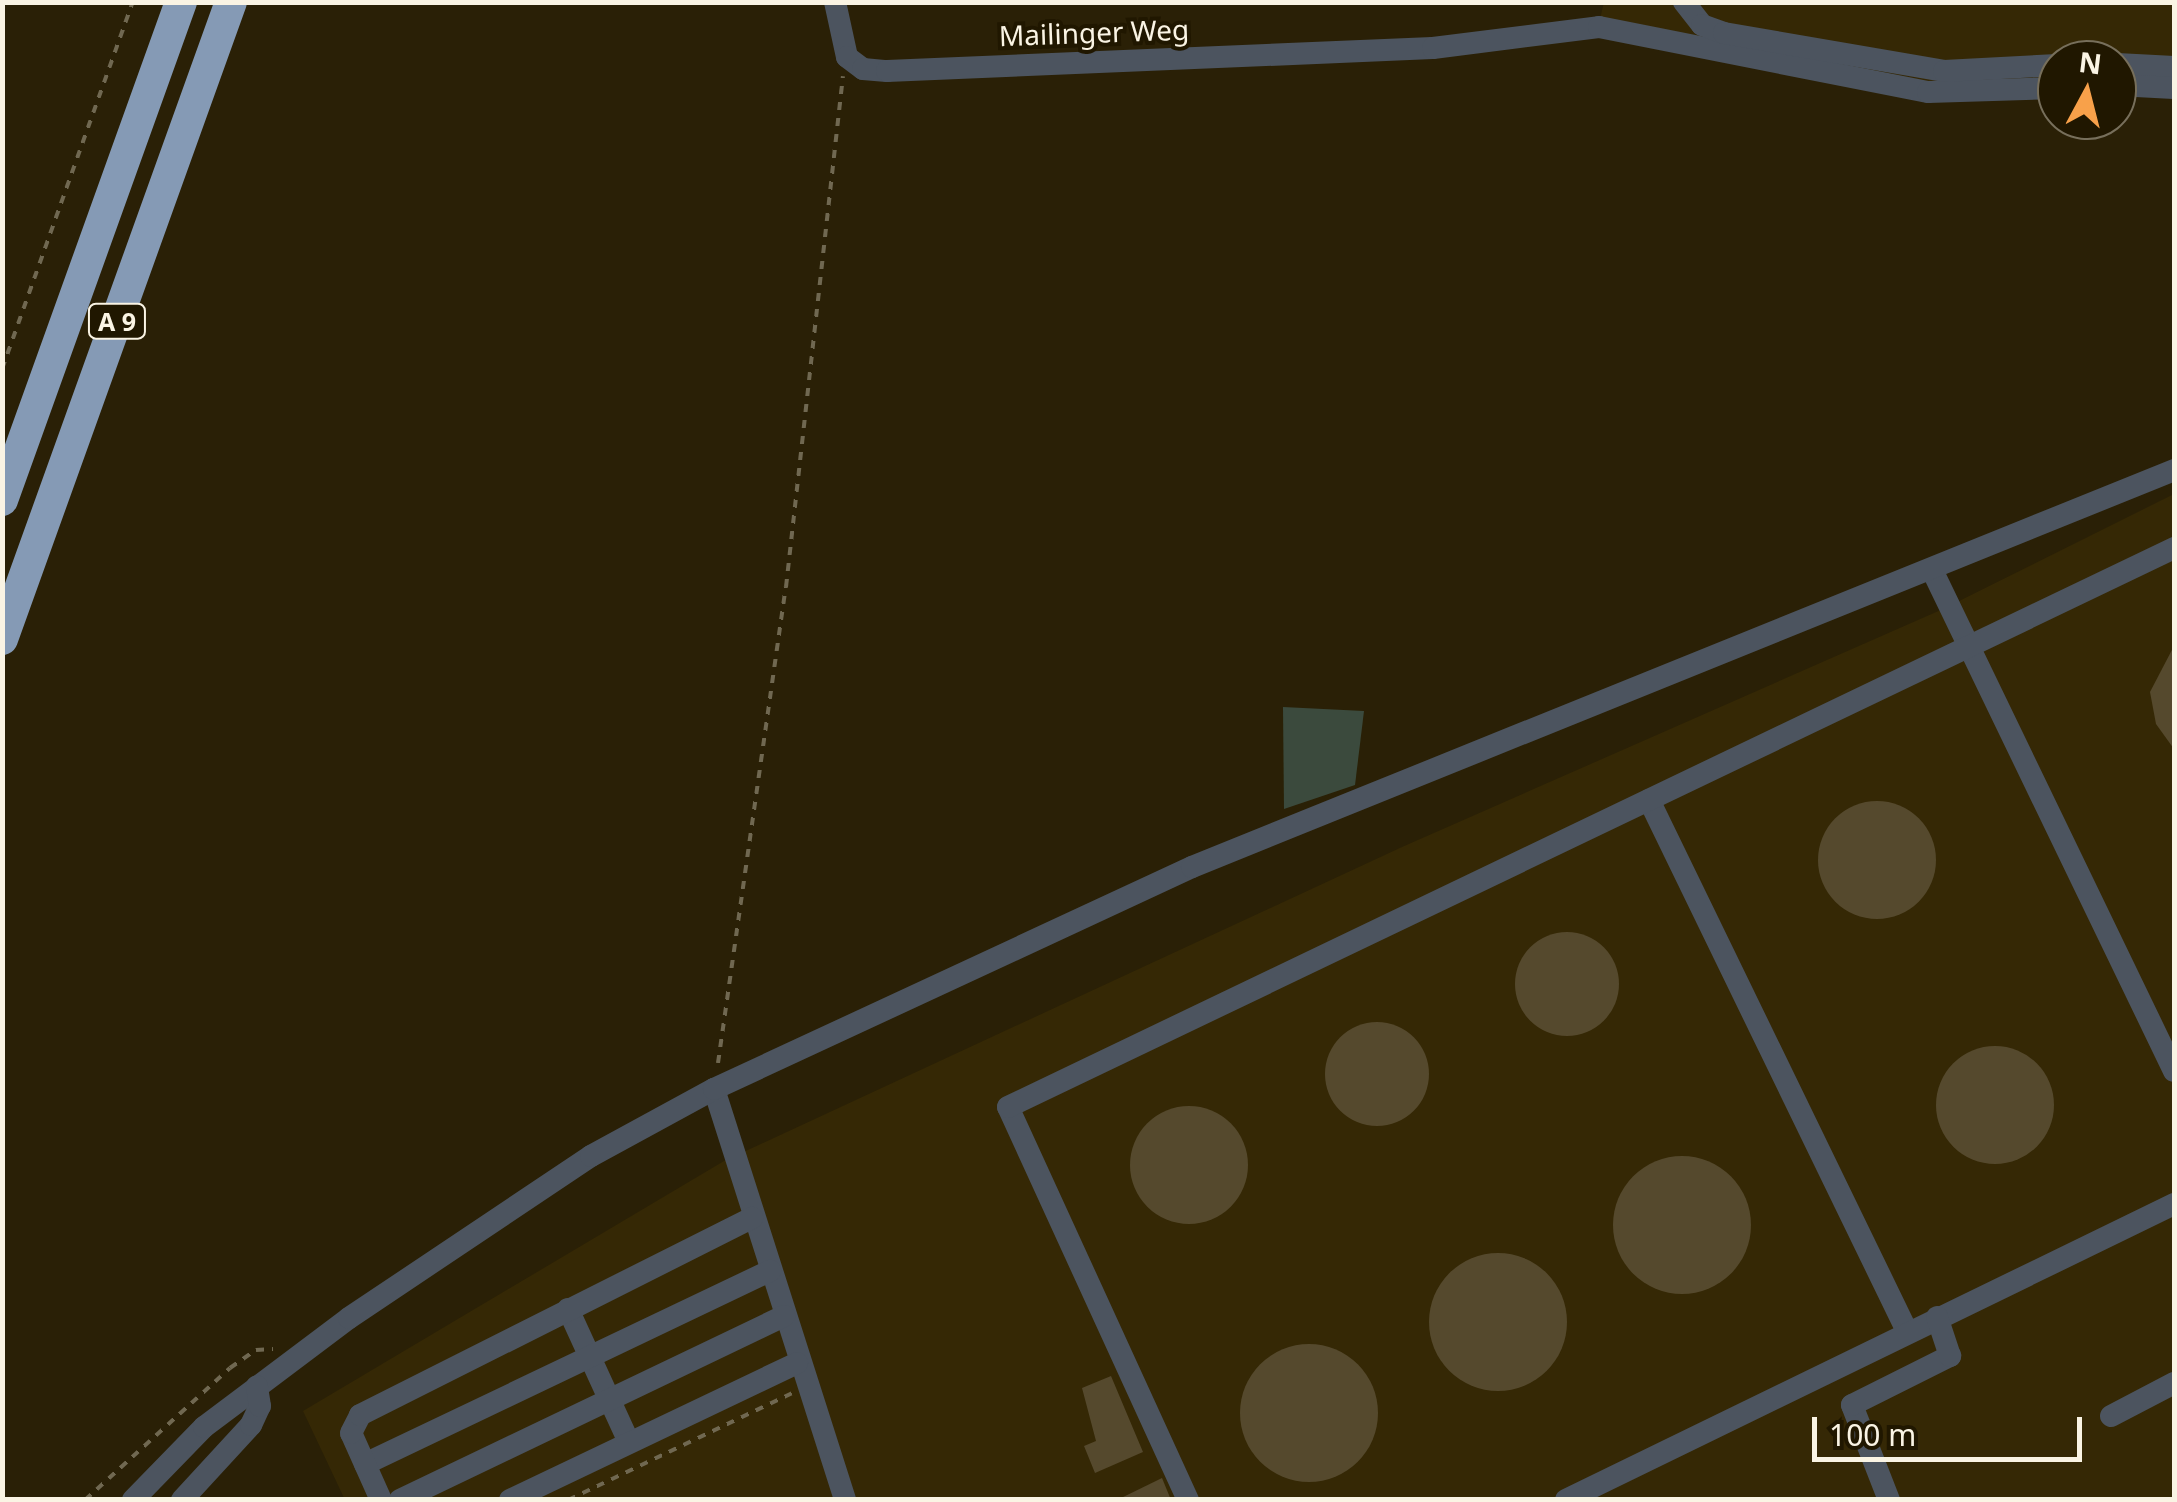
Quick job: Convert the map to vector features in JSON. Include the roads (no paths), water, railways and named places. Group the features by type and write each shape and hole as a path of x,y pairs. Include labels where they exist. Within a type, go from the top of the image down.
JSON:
{"highway":[{"name":"A 9","path":"2,500 181,2"},
{"name":"A 9","path":"2,639 230,2"}],"street":[{"name":"Mailinger Weg","path":"834,2 847,56 863,70 887,72 1432,48 1599,27 1928,92 2037,89"},
{"path":"1684,2 1702,24 1724,33 1944,71 2037,66"},
{"path":"2137,65 2174,67"},
{"path":"2137,87 2174,88"},
{"path":"133,1500 288,1362 591,1156 714,1090 1192,867 1933,572 2174,470"},
{"path":"1188,1500 1008,1108 2174,548"},
{"path":"1933,572 2174,1071"},
{"path":"1649,800 1907,1331"},
{"path":"714,1090 805,1386 845,1500"},
{"path":"1566,1500 2174,1204"},
{"path":"381,1500 351,1434 360,1414 752,1218"},
{"path":"364,1464 770,1270"},
{"path":"568,1309 629,1442"},
{"path":"400,1500 784,1316"},
{"path":"1889,1500 1852,1406 1950,1356 1936,1317"},
{"path":"510,1500 798,1363"},
{"path":"2111,1416 2174,1382"},
{"path":"182,1500 250,1425 260,1406 257,1386"}]}
